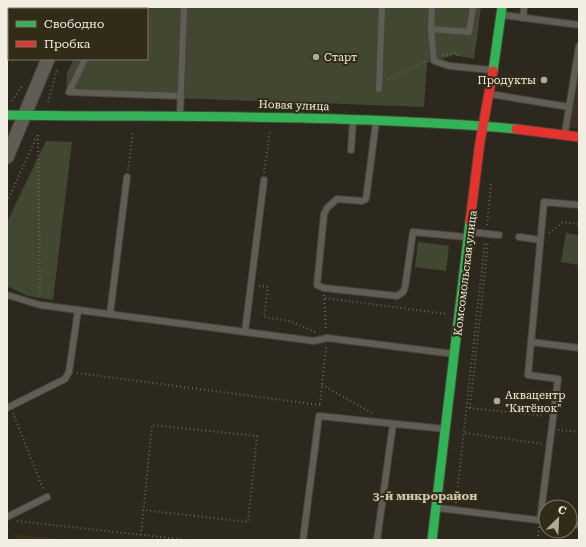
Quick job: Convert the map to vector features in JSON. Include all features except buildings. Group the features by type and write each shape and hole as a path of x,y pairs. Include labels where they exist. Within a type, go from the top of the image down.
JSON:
{"street":[{"name":"Комсомольская улица","path":"432,540 483,126 502,11"},
{"path":"7,156 24,116 54,62"},
{"name":"Новая улица","path":"7,115 180,117 271,116 353,119 483,126 579,137"}],"lane":[{"path":"180,117 184,7"},
{"path":"379,86 382,7"},
{"path":"432,7 431,29 434,61 450,66 493,70"},
{"path":"431,29 469,32 473,7"},
{"path":"523,18 524,7"},
{"path":"502,11 523,18 579,25"},
{"path":"565,136 579,46"},
{"path":"85,60 69,92 180,96"},
{"path":"489,94 570,106"},
{"path":"350,150 353,119"},
{"path":"376,120 366,199 362,201 337,199 325,211 316,282 317,285 324,288 397,296 403,292 406,287 413,232 470,235 499,234"},
{"path":"110,314 127,177"},
{"path":"245,332 264,180"},
{"path":"545,499 549,444 558,379 528,375 544,202 579,205"},
{"path":"519,238 540,240"},
{"path":"7,295 40,305 245,332 314,341 327,338 455,354"},
{"path":"9,407 65,379 69,372 78,310"},
{"path":"531,342 579,348"},
{"path":"304,540 316,415 446,430"},
{"path":"377,540 392,424"},
{"path":"7,517 47,497"},
{"path":"436,508 538,520"}],"path":[{"path":"379,86 434,57 453,52 457,53 457,56"},
{"path":"47,105 54,62"},
{"path":"9,104 19,93"},
{"path":"7,202 38,135 40,305"},
{"path":"129,165 132,137"},
{"path":"265,167 269,139"},
{"path":"455,510 469,408 491,182"},
{"path":"550,233 564,222 579,224"},
{"path":"469,408 487,235"},
{"path":"251,285 268,287 264,317 290,321 327,338"},
{"path":"316,415 320,405 327,338 324,294"},
{"path":"324,298 451,314"},
{"path":"69,372 320,405"},
{"path":"322,385 373,413"},
{"path":"9,407 47,497"},
{"path":"469,408 544,416"},
{"path":"141,535 143,510 152,425 257,436 248,522 143,510"},
{"path":"465,433 549,444"},
{"path":"14,521 141,535 161,539 187,540"}],"shaded area":[{"path":"579,58 579,128 566,127"},
{"path":"15,534 69,540 15,540"}],"green space":[{"name":"Старт","path":"481,7 474,59 454,55 427,63 424,107 66,94 67,73 74,60 148,60 148,8 100,8"},
{"path":"46,141 72,142 53,300 28,296 7,286 7,222"},
{"path":"566,233 579,235 579,265 561,262"},
{"path":"418,242 449,246 446,271 415,267"}],"traffic: fast":[{"path":"493,71 502,7"},
{"path":"7,115 323,118 442,123 516,129"},
{"path":"432,540 470,221"}],"traffic: jam":[{"path":"470,221 480,142 493,71"},
{"path":"516,129 579,137"}],"place":[{"name":"Старт","path":"316,57"},
{"name":"Продукты","path":"544,80"},
{"name":"Аквацентр \"Китёнок\"","path":"497,401"}],"district":[{"name":"3-й микрорайон","path":"425,496"}]}
